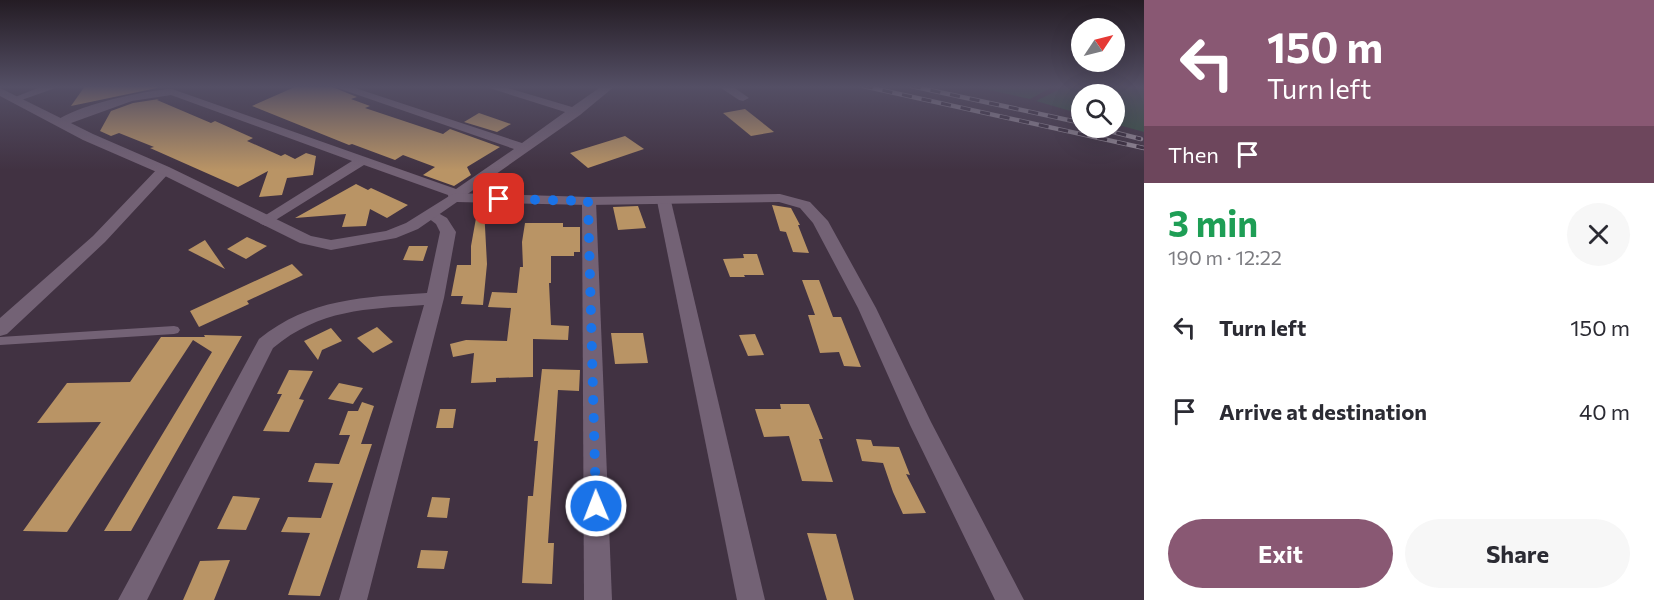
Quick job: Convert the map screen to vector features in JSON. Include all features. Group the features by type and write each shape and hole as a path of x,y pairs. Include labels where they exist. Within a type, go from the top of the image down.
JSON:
{"street":[{"path":"44,114 306,240 331,245 390,235 431,214 522,147 573,114"},
{"path":"60,123 84,114"},
{"path":"232,114 456,196 588,201 780,198 795,200 812,211 867,308 921,425 1010,600"},
{"path":"422,114 522,147"},
{"path":"266,221 361,161"},
{"path":"0,329 99,239 164,170"},
{"path":"588,201 598,600"},
{"path":"664,201 752,600"},
{"path":"352,600 435,298 448,232 442,221 431,214"},
{"path":"132,600 266,345 282,329 304,317 325,310 352,305 435,298"}],"lane":[{"path":"0,340 174,330"}],"green space":[{"path":"1125,114 1144,114 1144,132 1125,127"}],"building":[{"path":"109,114 190,114 211,123 215,121 253,138 247,141 281,156 285,154 295,159 306,153 316,156 313,175 287,178 282,195 259,197 268,171 238,187 150,148 154,147 119,133 111,136 100,131"},
{"path":"272,114 383,114 443,134 450,129 500,147 467,167 471,175 454,186 423,175 435,167 403,155 395,160 352,144 349,145"},
{"path":"477,114 482,114 511,124 497,132 464,122"},
{"path":"724,114 751,114 774,132 751,136"},
{"path":"625,136 644,149 588,168 570,153"},
{"path":"356,184 368,190 371,188 408,205 387,218 370,209 366,226 342,227 346,214 295,218"},
{"path":"772,205 791,208 800,225 798,225 809,253 793,252 786,232 780,231"},
{"path":"638,206 646,228 618,230 613,207"},
{"path":"478,207 484,208 487,264 483,305 461,304 463,296 451,296 457,265 471,265 471,246"},
{"path":"525,223 563,223 563,227 580,227 580,252 574,252 574,256 551,256 551,283 549,283 551,325 569,326 568,340 533,339 533,377 496,378 496,382 471,383 474,353 453,357 450,344 466,340 507,341 511,308 488,307 492,292 517,293 520,267 523,267 522,242"},
{"path":"247,237 267,246 246,259 227,249"},
{"path":"205,240 225,269 188,250"},
{"path":"409,246 428,246 423,261 403,260"},
{"path":"743,254 757,254 764,275 730,277 723,259 744,258"},
{"path":"292,264 303,275 199,327 190,311"},
{"path":"802,280 819,280 833,317 841,317 861,367 844,366 839,352 820,353 808,315 815,315"},
{"path":"377,327 393,342 373,353 357,338"},
{"path":"331,328 342,341 322,350 318,360 304,341"},
{"path":"611,333 643,333 648,363 615,364"},
{"path":"755,334 764,355 748,356 739,335"},
{"path":"204,335 242,336 131,531 104,531 212,352 193,340 67,532 23,531 101,422 37,423 67,383 130,382 161,337 205,337"},
{"path":"542,369 580,370 579,391 558,390 548,543 554,543 552,584 522,583 528,496 533,496 538,441 534,441"},
{"path":"289,370 313,371 299,399 304,400 289,432 263,431 282,394 277,394"},
{"path":"339,383 363,388 353,404 328,399"},
{"path":"362,402 374,406 361,444 372,444 320,596 288,595 310,533 281,532 288,517 321,518 333,483 308,482 315,463 339,464 350,435 339,435 348,411 358,411"},
{"path":"780,404 809,404 823,439 819,439 833,482 802,481 789,436 764,437 755,409 781,409"},
{"path":"440,409 456,409 453,428 436,428"},
{"path":"856,439 871,440 873,446 899,447 910,475 906,474 926,513 903,514 883,463 862,461"},
{"path":"233,496 260,498 246,530 217,529"},
{"path":"432,497 450,498 447,518 427,517"},
{"path":"807,533 836,534 854,600 827,600"},
{"path":"421,550 448,551 444,569 417,568"},
{"path":"230,560 214,600 183,600 200,561"}],"railway":[{"path":"990,114 1144,148"},
{"path":"1040,114 1071,121"},
{"path":"1125,135 1141,139"}],"route":[{"path":"499,199 588,201 596,506"}]}
